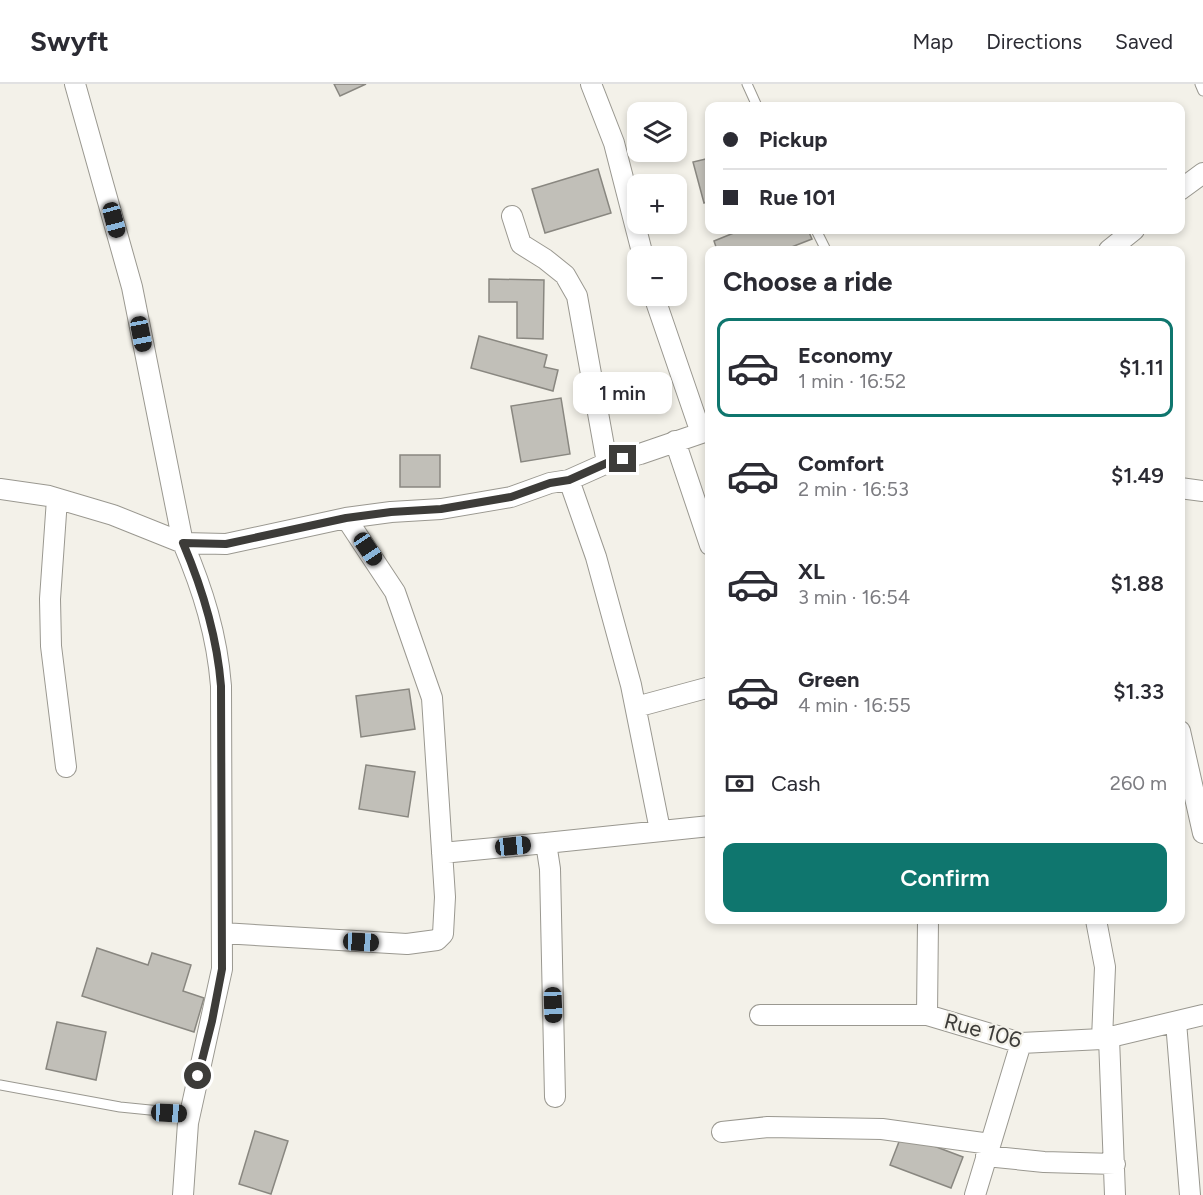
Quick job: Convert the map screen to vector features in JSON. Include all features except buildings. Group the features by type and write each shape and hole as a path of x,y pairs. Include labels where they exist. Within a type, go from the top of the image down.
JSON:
{"street":[{"path":"75,84 132,287 183,543 199,579 219,656 222,969 190,1114 183,1195"},
{"path":"591,84 614,143 640,246"},
{"path":"1185,186 1203,173"},
{"path":"512,216 521,244 565,275 577,296 607,463"},
{"path":"1114,246 1129,234"},
{"path":"0,489 57,499 113,515 183,543 226,544 346,518 441,509 511,497 550,483 569,480 607,463 705,431 658,306"},
{"path":"675,441 705,530"},
{"path":"569,480 596,557 636,707 660,830"},
{"path":"1185,489 1203,491"},
{"path":"57,499 50,599 51,646 66,767"},
{"path":"222,933 407,944 437,940 443,934 442,853 432,698 395,592 346,518"},
{"path":"636,707 705,688"},
{"path":"1185,752 1202,825"},
{"path":"442,853 705,826"},
{"path":"546,843 550,869 555,1097"},
{"path":"927,1015 928,924"},
{"path":"1097,924 1105,967 1105,1038 1115,1164 1115,1195"},
{"name":"Rue 106","path":"760,1015 927,1015 1021,1043 1105,1038 1203,1015"},
{"path":"1176,1022 1190,1195"},
{"path":"975,1195 1021,1043"},
{"path":"722,1132 768,1127 882,1129 1044,1162 1115,1164"}],"lane":[{"path":"747,84 755,102"},
{"path":"1200,84 1203,91"},
{"path":"0,1084 120,1107 190,1114"}],"route":[{"path":"198,1076 222,969 221,686 219,656 213,629 199,579 183,543 226,544 346,518 441,509 511,497 550,483 569,480 607,463 623,459"}]}
